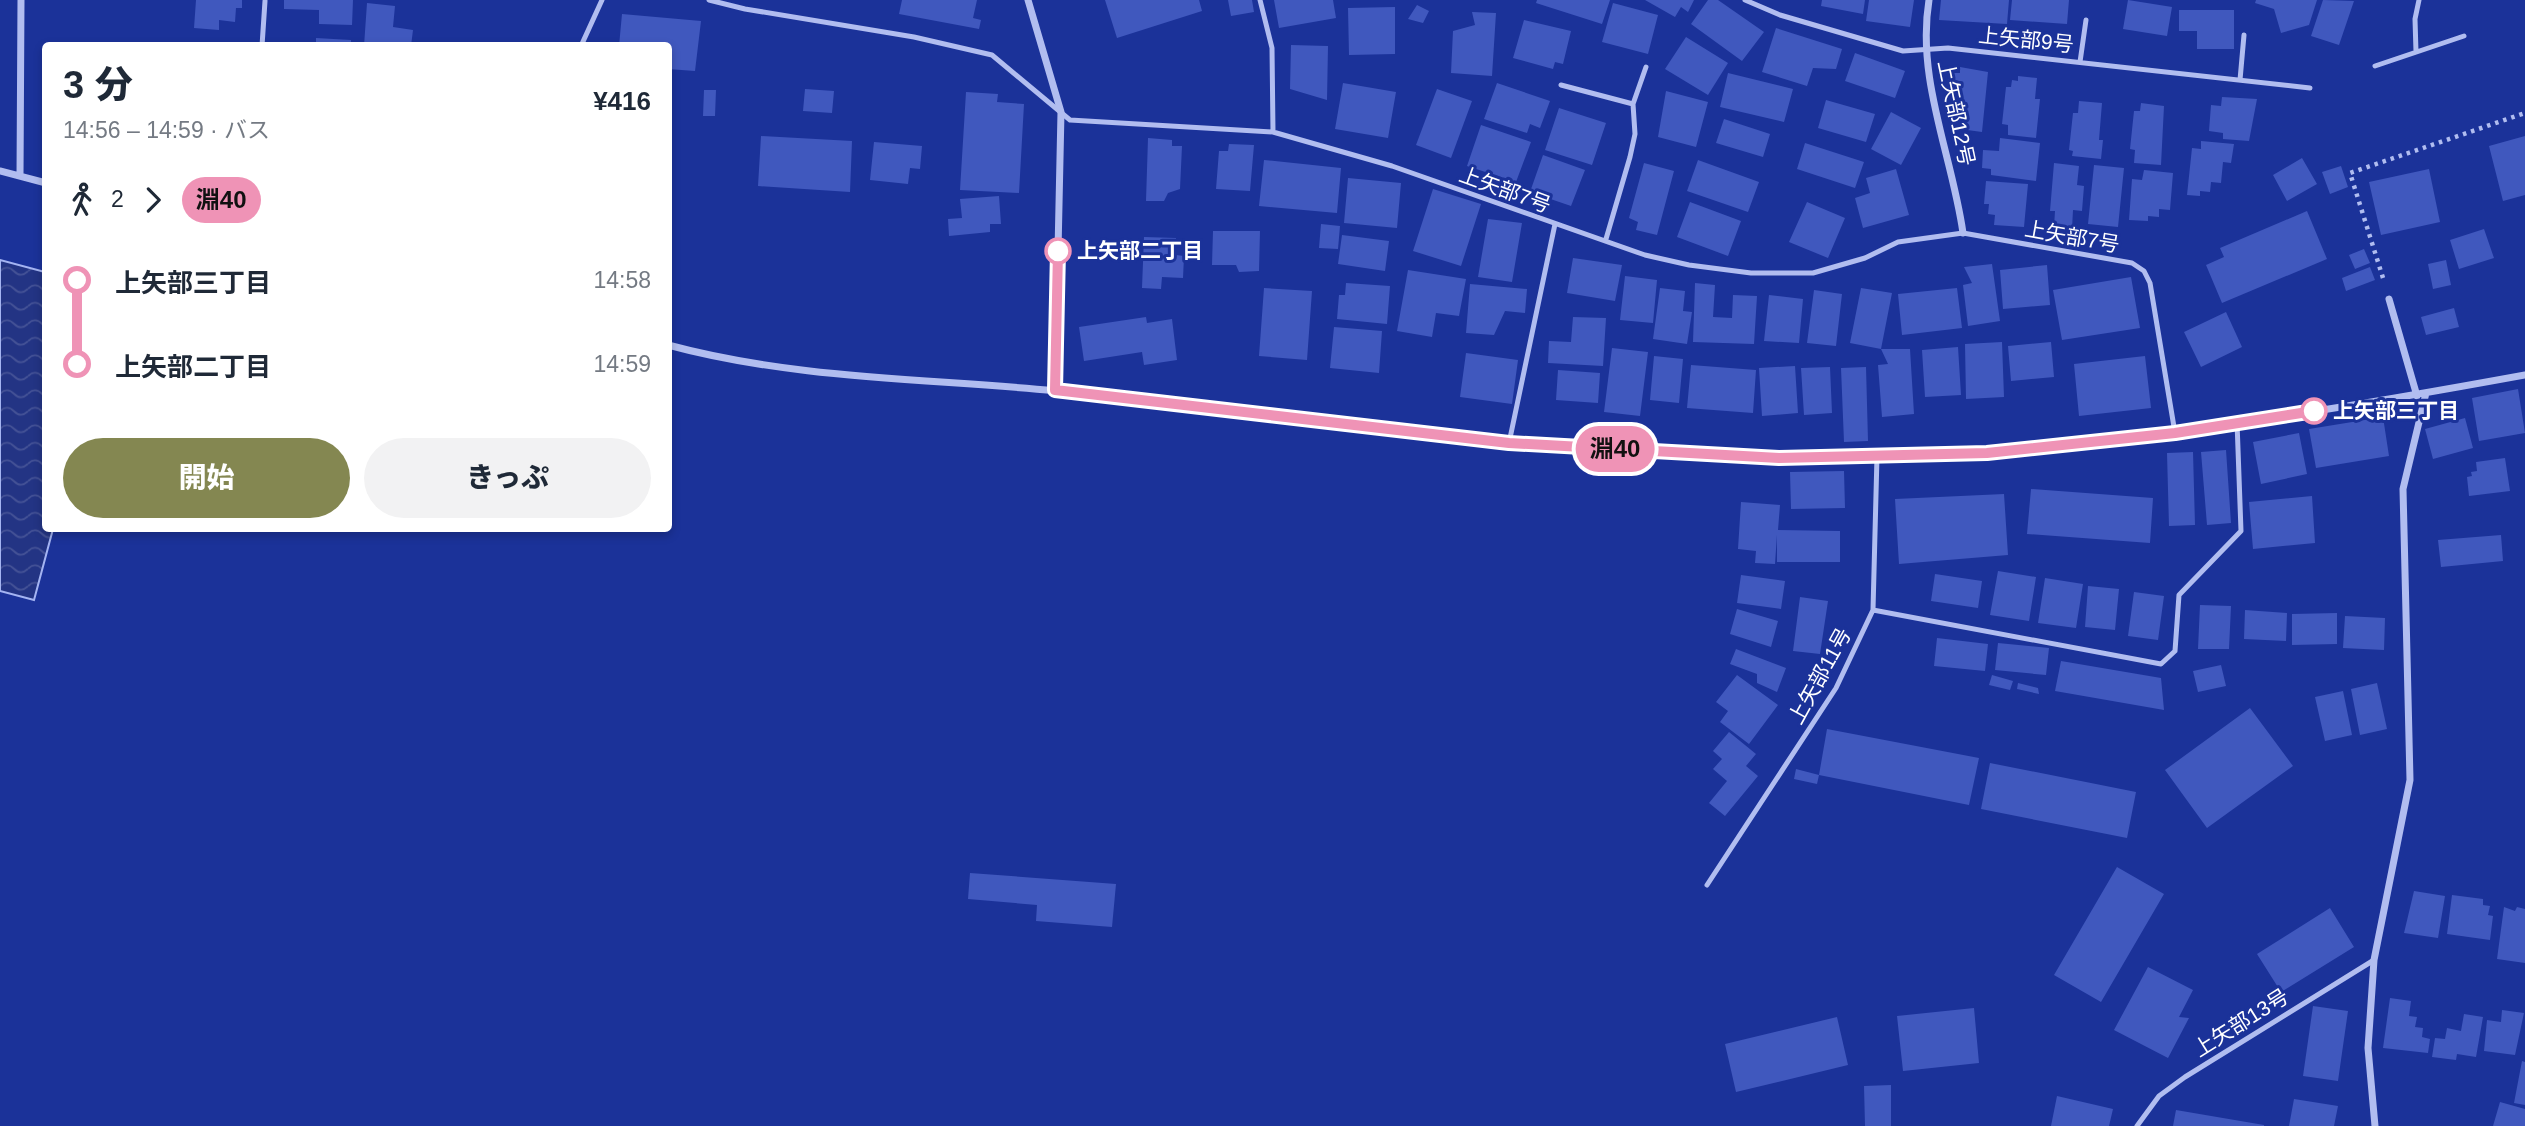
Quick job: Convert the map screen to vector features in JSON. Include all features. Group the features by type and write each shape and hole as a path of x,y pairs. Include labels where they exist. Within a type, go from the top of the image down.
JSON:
{"street":[{"path":"20,176 21,0"},
{"path":"1028,0 1061,112 1055,390"},
{"name":"上矢部12号","path":"1928,0 1925,50 1964,233"},
{"path":"0,171 42,182"},
{"path":"2389,299 2417,396"},
{"path":"672,346 728,361 817,373 1055,390 1509,443 1779,458 1987,453 2175,433 2417,396 2525,375"},
{"path":"2375,1126 2368,1048 2374,960 2410,780 2403,489 2426,393"}],"lane":[{"path":"583,42 602,0"},
{"name":"上矢部7号","path":"709,0 744,9 914,37 992,55 1070,120 1273,132 1392,166 1555,224 1606,239 1645,255 1689,265 1751,273 1813,273 1865,258 1898,242 1964,233 2132,263 2144,271 2150,284 2175,433"},
{"path":"1260,0 1272,48 1273,132"},
{"name":"上矢部9号","path":"1745,0 1780,15 1903,51 1948,48 2310,88"},
{"path":"2416,52 2415,19 2419,0"},
{"path":"262,42 265,1"},
{"path":"2080,62 2086,20"},
{"path":"2240,80 2244,35"},
{"path":"2375,66 2464,36"},
{"path":"1606,239 1630,157 1635,134 1633,104 1646,67"},
{"path":"1561,85 1633,104"},
{"path":"1509,443 1555,224"},
{"path":"1873,610 2161,664 2175,651 2179,595 2241,531 2237,422"},
{"name":"上矢部11号","path":"1707,885 1836,688 1873,610 1877,456"},
{"name":"上矢部13号","path":"2137,1126 2159,1096 2185,1077 2374,960"}],"path":[{"path":"2389,299 2350,173 2525,113"}],"water":[{"path":"0,260 42,271 42,532 52,532 34,600 0,591"}],"building":[{"path":"196,0 242,0 242,8 236,8 235,22 219,20 219,30 194,28"},
{"path":"284,0 353,0 352,25 319,24 319,10 284,9"},
{"path":"902,0 977,0 973,18 981,20 979,29 899,14"},
{"path":"1105,0 1199,0 1202,11 1117,38"},
{"path":"1228,0 1252,0 1254,12 1231,16"},
{"path":"1274,0 1333,0 1336,18 1279,28"},
{"path":"1537,0 1610,0 1602,24 1536,3"},
{"path":"1645,0 1694,0 1688,12 1681,7 1675,17"},
{"path":"1708,0 1718,0 1764,32 1742,61 1691,24"},
{"path":"1822,0 1865,0 1863,14 1821,6"},
{"path":"1869,0 1914,0 1910,27 1866,21"},
{"path":"1941,0 2009,0 2007,24 1939,20"},
{"path":"2012,0 2069,0 2067,24 2010,20"},
{"path":"2128,0 2172,7 2167,36 2123,29"},
{"path":"2256,0 2317,0 2309,25 2281,33 2274,9 2255,3"},
{"path":"2323,0 2354,1 2339,45 2311,36"},
{"path":"367,3 395,6 393,27 413,30 412,42 364,42"},
{"path":"1613,3 1658,15 1648,54 1602,42"},
{"path":"1417,5 1429,11 1423,23 1408,19"},
{"path":"1395,7 1395,54 1349,55 1348,8"},
{"path":"2179,10 2234,10 2234,49 2197,49 2197,31 2179,31"},
{"path":"1472,12 1496,13 1492,76 1451,73 1453,31 1475,25"},
{"path":"622,14 701,21 695,71 672,69 672,42 619,42"},
{"path":"1524,20 1571,31 1563,64 1555,62 1553,69 1513,58"},
{"path":"1776,28 1842,49 1836,69 1813,68 1807,86 1762,72"},
{"path":"1686,37 1728,63 1708,95 1665,69"},
{"path":"316,38 351,40 351,42 316,42"},
{"path":"1291,45 1328,46 1327,100 1290,89"},
{"path":"1855,53 1905,71 1895,98 1845,81"},
{"path":"1960,67 1988,72 1982,132 1960,129 1961,114 1956,114 1957,104 1952,103 1953,96 1946,96 1948,79 1954,80 1954,73 1960,73"},
{"path":"1728,73 1793,89 1784,122 1720,107"},
{"path":"2018,76 2037,78 2035,99 2040,99 2036,138 2008,135 2008,125 2002,124 2006,87 2011,87 2012,80 2018,81"},
{"path":"1343,83 1396,92 1388,138 1335,129"},
{"path":"1497,83 1550,101 1540,128 1530,124 1527,133 1484,119"},
{"path":"805,89 834,91 832,113 803,111"},
{"path":"1437,89 1472,101 1451,158 1416,145"},
{"path":"704,90 716,90 715,116 703,116"},
{"path":"1666,91 1708,102 1696,147 1658,137"},
{"path":"966,92 998,94 997,102 1024,104 1019,193 960,190"},
{"path":"2222,97 2257,99 2249,141 2223,139 2223,133 2209,131 2211,105 2221,106"},
{"path":"1826,100 1875,114 1866,142 1818,128"},
{"path":"2079,101 2102,103 2099,140 2103,140 2101,159 2072,156 2073,151 2069,150 2073,113 2078,113"},
{"path":"2141,103 2164,106 2161,165 2134,163 2135,150 2130,149 2134,111 2140,111"},
{"path":"1559,108 1606,123 1592,165 1545,150"},
{"path":"1891,112 1921,128 1901,165 1871,149"},
{"path":"1724,119 1770,134 1763,157 1716,143"},
{"path":"1481,125 1531,142 1516,182 1467,166"},
{"path":"761,136 852,141 850,192 758,186"},
{"path":"2525,136 2525,195 2503,201 2489,146"},
{"path":"1148,138 1172,140 1172,146 1182,146 1180,189 1168,193 1164,201 1146,201"},
{"path":"2000,138 2040,143 2036,181 1991,175 1991,169 1982,168 1983,150 1999,151"},
{"path":"2201,141 2234,144 2231,163 2223,162 2221,183 2211,182 2210,192 2200,191 2200,196 2187,195 2192,148 2201,149"},
{"path":"874,142 922,146 920,169 910,168 908,184 870,180"},
{"path":"1805,143 1864,162 1855,188 1797,169"},
{"path":"1229,144 1254,145 1250,191 1216,189 1219,151 1228,151"},
{"path":"1543,155 1585,170 1571,206 1530,192"},
{"path":"2302,158 2317,184 2287,201 2273,175"},
{"path":"1264,160 1341,168 1337,213 1259,206"},
{"path":"1698,160 1759,182 1748,212 1687,191"},
{"path":"1644,163 1674,171 1657,235 1636,230 1638,222 1629,218"},
{"path":"2054,163 2079,166 2077,185 2084,186 2082,211 2073,210 2072,229 2054,227 2055,211 2050,211"},
{"path":"2094,165 2124,168 2118,227 2088,224"},
{"path":"2341,166 2348,187 2330,194 2322,172"},
{"path":"1896,169 1909,215 1863,228 1855,198 1870,193 1866,178"},
{"path":"2429,169 2440,222 2381,235 2369,182"},
{"path":"2144,170 2173,173 2170,210 2159,209 2159,217 2148,216 2148,221 2129,220 2132,179 2142,180"},
{"path":"1348,178 1401,183 1397,228 1344,223"},
{"path":"1986,181 2028,184 2024,227 1994,225 1995,215 1988,214 1989,204 1984,204"},
{"path":"1433,189 1481,204 1461,266 1413,251"},
{"path":"999,196 1001,224 990,224 990,232 949,236 948,219 962,218 960,199"},
{"path":"1690,202 1741,221 1728,256 1677,237"},
{"path":"1807,202 1845,218 1828,258 1789,242"},
{"path":"2307,211 2327,259 2222,303 2206,265 2224,257 2220,248"},
{"path":"1488,219 1522,223 1512,282 1478,277"},
{"path":"1321,224 1340,226 1338,249 1319,248"},
{"path":"2484,229 2494,258 2459,269 2450,240"},
{"path":"1213,231 1260,231 1259,271 1239,272 1236,265 1212,265"},
{"path":"1342,235 1389,241 1385,271 1338,264"},
{"path":"1144,237 1176,238 1176,255 1184,256 1183,278 1162,277 1161,289 1142,288"},
{"path":"2364,249 2370,263 2355,269 2349,255"},
{"path":"1573,258 1622,265 1615,301 1567,293"},
{"path":"2446,260 2451,285 2433,289 2428,264"},
{"path":"1992,264 2000,321 1968,326 1963,285 1972,283 1964,267"},
{"path":"2047,265 2050,305 2003,309 2000,270"},
{"path":"2370,267 2375,280 2346,291 2342,278"},
{"path":"1408,270 1466,279 1459,316 1436,313 1432,337 1397,331"},
{"path":"1625,276 1657,280 1653,323 1620,320"},
{"path":"2131,277 2140,328 2062,340 2053,290"},
{"path":"1346,283 1390,286 1387,324 1337,319 1339,295 1345,295"},
{"path":"1695,283 1715,285 1713,317 1732,318 1733,295 1757,296 1754,344 1693,342"},
{"path":"1470,284 1527,289 1525,313 1505,311 1494,335 1466,333"},
{"path":"1264,288 1312,291 1307,360 1259,356"},
{"path":"1660,288 1685,291 1683,311 1692,312 1687,344 1653,339"},
{"path":"1861,288 1892,293 1881,349 1850,343"},
{"path":"1957,288 1962,328 1902,335 1898,294"},
{"path":"1814,290 1842,294 1836,346 1807,343"},
{"path":"1769,295 1803,299 1799,343 1764,341"},
{"path":"2454,308 2459,327 2426,335 2421,317"},
{"path":"2226,312 2242,347 2201,367 2184,332"},
{"path":"1146,317 1147,323 1172,319 1177,360 1144,365 1142,352 1084,361 1079,327"},
{"path":"1573,317 1606,318 1603,366 1548,363 1549,341 1571,342"},
{"path":"1334,327 1382,331 1379,373 1330,368"},
{"path":"2002,342 2004,397 1966,399 1965,344"},
{"path":"2051,342 2054,377 2011,381 2008,346"},
{"path":"1958,347 1961,395 1925,397 1922,350"},
{"path":"1612,348 1648,352 1640,416 1604,412"},
{"path":"1881,349 1910,349 1914,414 1882,417 1878,365 1888,364"},
{"path":"1466,353 1518,360 1512,404 1460,397"},
{"path":"1654,356 1683,359 1679,403 1650,400"},
{"path":"2145,356 2151,408 2079,416 2074,364"},
{"path":"1691,365 1756,370 1753,413 1687,408"},
{"path":"1795,366 1798,413 1762,416 1759,368"},
{"path":"1830,367 1832,413 1804,415 1801,368"},
{"path":"1866,367 1868,441 1844,442 1841,368"},
{"path":"1558,370 1600,373 1598,403 1556,400"},
{"path":"2518,389 2525,433 2479,441 2472,398"},
{"path":"2383,417 2389,456 2316,468 2309,429"},
{"path":"2465,418 2473,448 2433,459 2425,429"},
{"path":"2299,433 2307,474 2261,484 2253,442"},
{"path":"2226,450 2231,523 2207,525 2201,452"},
{"path":"2193,452 2195,525 2169,526 2167,453"},
{"path":"2505,458 2510,491 2469,496 2467,477 2472,476 2471,472 2477,471 2476,462"},
{"path":"1844,471 1845,508 1791,509 1790,472"},
{"path":"2031,489 2153,498 2150,543 2027,534"},
{"path":"2004,494 2008,555 1899,564 1895,499"},
{"path":"2312,496 2315,543 2253,549 2249,502"},
{"path":"1741,502 1780,505 1778,530 1840,531 1840,562 1777,562 1777,535 1775,564 1755,563 1756,551 1738,549"},
{"path":"2501,535 2503,561 2441,567 2438,540"},
{"path":"1998,571 2036,577 2029,621 1990,615"},
{"path":"1935,574 1982,581 1978,608 1931,601"},
{"path":"1741,575 1785,581 1781,609 1737,603"},
{"path":"2045,578 2083,584 2076,628 2038,623"},
{"path":"2088,586 2119,589 2115,630 2085,627"},
{"path":"2134,592 2164,596 2158,640 2128,636"},
{"path":"1800,597 1828,601 1820,654 1793,651"},
{"path":"2200,605 2231,606 2229,649 2198,649"},
{"path":"1737,609 1778,621 1771,647 1730,634"},
{"path":"2245,610 2287,613 2286,641 2244,639"},
{"path":"2337,613 2337,644 2292,645 2292,614"},
{"path":"2345,616 2385,618 2384,650 2343,648"},
{"path":"1937,638 1988,644 1985,671 1934,666"},
{"path":"1998,643 2049,648 2046,675 1995,670"},
{"path":"1736,649 1786,668 1777,692 1757,683 1757,674 1730,664"},
{"path":"2061,661 2161,678 2164,710 2055,691"},
{"path":"2221,665 2226,686 2198,692 2193,671"},
{"path":"1737,675 1778,705 1749,744 1720,722 1728,711 1716,702"},
{"path":"1992,675 2013,681 2010,690 1989,685"},
{"path":"2018,683 2038,688 2039,694 2017,689"},
{"path":"2377,683 2387,729 2360,735 2351,689"},
{"path":"2343,691 2352,735 2325,741 2315,697"},
{"path":"2250,708 2293,766 2207,828 2165,770"},
{"path":"1827,729 1979,758 1969,805 1819,775"},
{"path":"1729,732 1756,754 1746,766 1758,776 1725,816 1709,803 1727,781 1713,769 1722,759 1713,751"},
{"path":"1990,763 2136,792 2127,838 1981,809"},
{"path":"1796,769 1819,775 1817,784 1794,779"},
{"path":"2117,867 2164,894 2101,1002 2054,975"},
{"path":"970,873 1116,884 1112,927 1036,921 1037,905 968,899"},
{"path":"2414,891 2445,896 2438,938 2404,933"},
{"path":"2452,895 2483,899 2483,905 2490,906 2488,915 2493,916 2490,940 2447,934"},
{"path":"2504,907 2515,911 2517,907 2525,909 2525,963 2497,959"},
{"path":"2330,908 2354,947 2281,992 2257,954"},
{"path":"2148,967 2193,990 2179,1017 2189,1018 2168,1058 2114,1030"},
{"path":"2390,998 2411,1001 2409,1016 2417,1017 2415,1027 2423,1028 2422,1037 2430,1039 2428,1053 2383,1048"},
{"path":"2313,1006 2348,1011 2338,1081 2303,1076"},
{"path":"1974,1008 1979,1063 1903,1071 1897,1016"},
{"path":"2502,1010 2524,1013 2515,1055 2484,1051 2487,1020 2501,1022"},
{"path":"2464,1014 2483,1017 2476,1057 2457,1054 2456,1060 2432,1057 2435,1038 2445,1039 2447,1028 2461,1031"},
{"path":"1837,1017 1848,1065 1736,1092 1725,1044"},
{"path":"2522,1061 2525,1062 2525,1105 2514,1103"},
{"path":"1891,1085 1891,1126 1865,1126 1864,1086"},
{"path":"2057,1096 2113,1109 2109,1126 2051,1126"},
{"path":"2294,1099 2338,1106 2334,1126 2289,1126"},
{"path":"2500,1102 2525,1109 2525,1126 2493,1126"},
{"path":"2176,1110 2264,1125 2264,1126 2173,1126"}],"bus line":[{"name":"淵40","path":"1058,251 1055,390 1509,443 1779,458 1987,453 2175,433 2314,411"}],"place":[{"name":"上矢部二丁目","path":"1058,251"},
{"name":"上矢部三丁目","path":"2314,411"}]}
